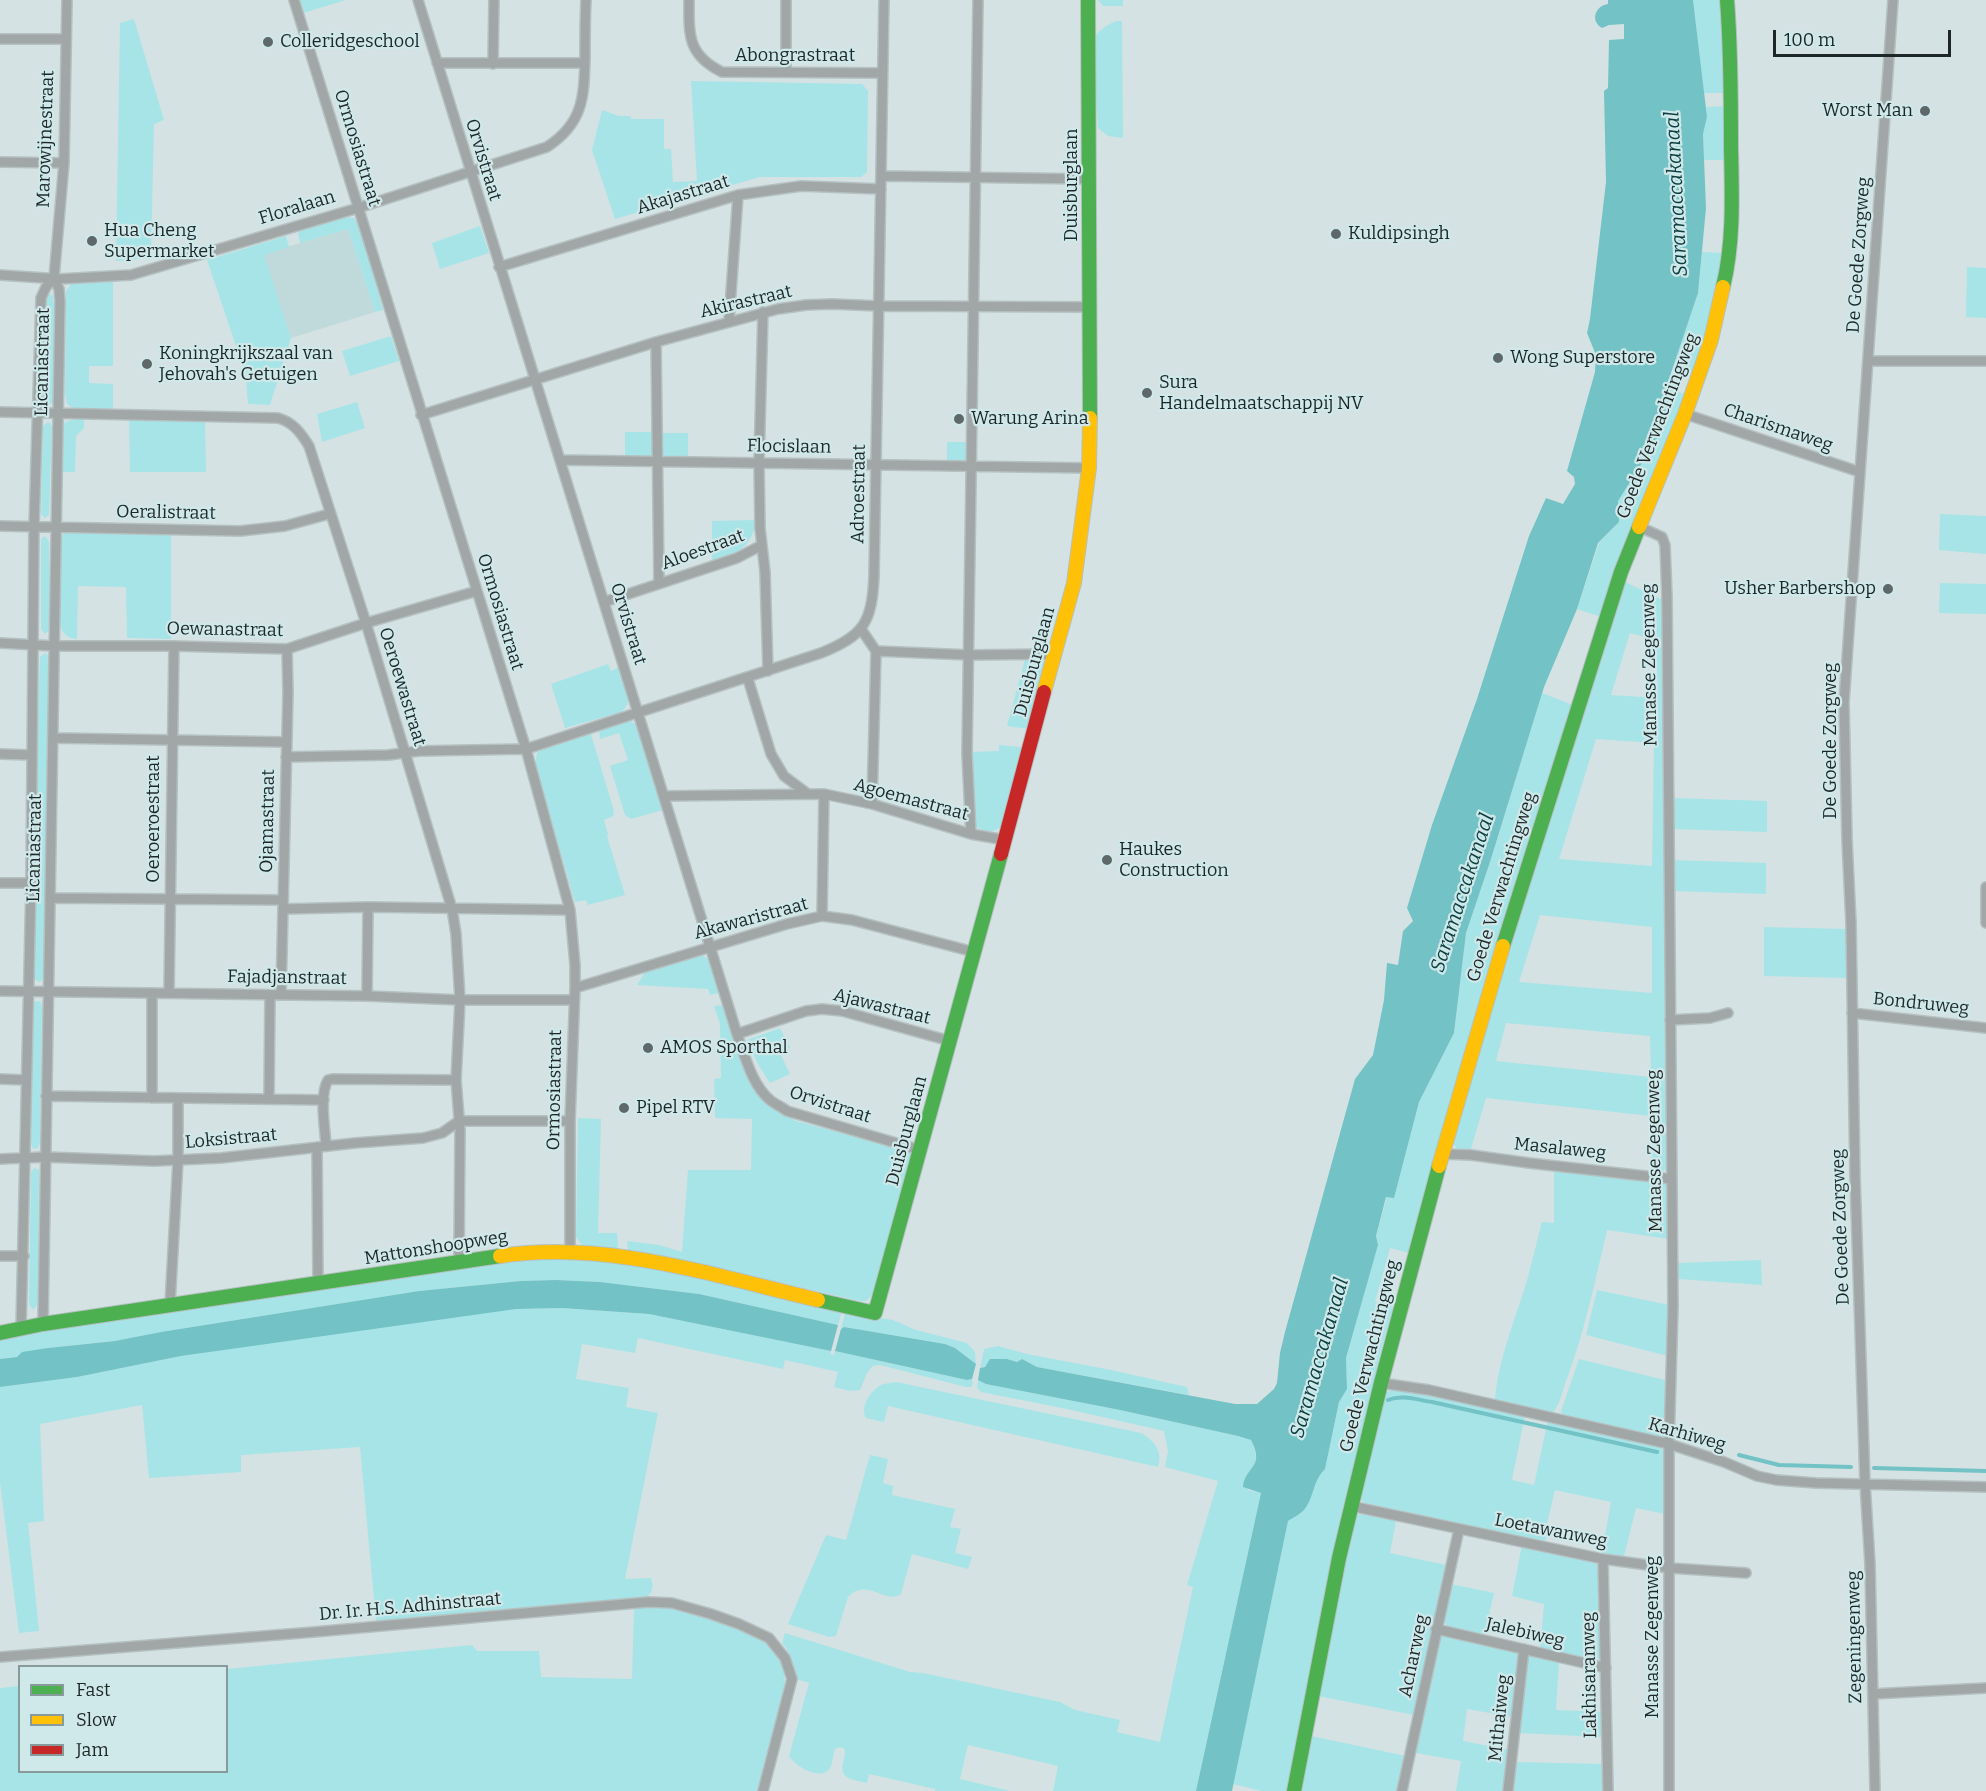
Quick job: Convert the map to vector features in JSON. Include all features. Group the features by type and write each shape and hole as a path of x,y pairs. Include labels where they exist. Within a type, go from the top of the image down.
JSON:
{"street":[{"name":"Marowijnestraat","path":"54,278 64,163 67,0"},
{"name":"Ormosiastraat","path":"294,0 526,749 570,910 575,965 570,1121 570,1251"},
{"name":"Orvistraat","path":"418,0 737,1034 759,1088 770,1100 787,1111 920,1150"},
{"path":"493,64 494,0"},
{"name":"Floralaan","path":"0,275 54,278 131,275 358,208 548,147 561,138 577,116 583,97 586,0"},
{"name":"Abongrastraat","path":"689,0 689,35 695,49 712,67 722,72 882,73"},
{"path":"786,0 786,72"},
{"name":"Adroestraat","path":"861,629 870,613 873,595 884,0"},
{"path":"971,834 967,754 978,0"},
{"name":"Duisburglaan","path":"874,1313 881,1295 1074,583 1089,468 1091,307 1088,0"},
{"name":"Goede Verwachtingweg","path":"1294,1791 1339,1558 1381,1383 1490,988 1622,572 1685,414 1711,340 1728,267 1732,214 1730,41 1727,0"},
{"name":"De Goede Zorgweg","path":"1865,1483 1844,702 1893,0"},
{"path":"0,39 66,39"},
{"path":"437,63 584,63"},
{"path":"0,162 64,163"},
{"path":"881,176 1089,179"},
{"name":"Akajastraat","path":"500,267 738,195 801,186 881,189"},
{"path":"729,321 738,195"},
{"name":"Licaniastraat","path":"21,1330 31,883 34,527 41,298 46,287 54,278 59,289 60,301 43,1324"},
{"name":"Akirastraat","path":"421,415 729,321 763,312 806,305 1091,307"},
{"name":"Aloestraat","path":"604,602 737,558 762,545 759,463 763,312"},
{"path":"656,342 659,584"},
{"path":"1869,361 1986,362"},
{"name":"Oeroewastraat","path":"0,412 278,418 286,420 302,435 309,446 329,514 366,623 452,909 456,933 460,1000 456,1080 459,1120 459,1262"},
{"name":"Charismaweg","path":"1685,414 1860,472"},
{"name":"Flocislaan","path":"560,460 1089,468"},
{"name":"Oeralistraat","path":"0,526 240,531 285,526 329,514"},
{"name":"Manasse Zegenweg","path":"1640,527 1662,537 1665,544 1673,1306 1669,1444 1669,1791"},
{"path":"762,545 768,671"},
{"name":"Oewanastraat","path":"0,643 34,643 54,646 287,649 366,623 477,591"},
{"path":"286,757 526,749 834,648 861,629 876,651 872,804"},
{"name":"Oeroeroestraat","path":"169,993 174,646"},
{"name":"Ojamastraat","path":"281,995 287,649"},
{"path":"876,651 970,655 1055,654"},
{"path":"748,678 771,754 784,776 808,794"},
{"path":"54,738 286,742"},
{"path":"0,754 31,755"},
{"path":"822,916 824,794"},
{"name":"Agoemastraat","path":"664,796 824,794 872,804 971,834 1005,840"},
{"path":"0,883 31,883"},
{"path":"1986,887 1986,923"},
{"path":"51,898 570,910"},
{"path":"367,996 368,907"},
{"name":"Akawaristraat","path":"575,988 787,924 822,916 852,920 974,952"},
{"name":"Fajadjanstraat","path":"0,991 574,1000"},
{"path":"152,993 152,1098"},
{"path":"269,1099 270,995"},
{"name":"Ajawastraat","path":"737,1034 806,1011 822,1009 842,1011 950,1041"},
{"path":"1670,1020 1710,1018 1728,1013"},
{"name":"Bondruweg","path":"1852,1013 1986,1028"},
{"path":"0,1079 26,1080"},
{"path":"318,1284 324,1100 328,1080 456,1080"},
{"path":"46,1096 324,1100"},
{"path":"170,1305 178,1160 178,1098"},
{"path":"459,1120 570,1121"},
{"name":"Loksistraat","path":"0,1159 25,1157 178,1160 221,1158 322,1146 423,1138 442,1133 459,1120"},
{"name":"Masalaweg","path":"1443,1154 1471,1155 1672,1179"},
{"name":"Mattonshoopweg","path":"0,1333 43,1324 514,1254 570,1251 651,1261 874,1313"},
{"path":"0,1256 24,1256"},
{"name":"Karhiweg","path":"1381,1383 1429,1390 1669,1444 1724,1462 1757,1476 1776,1480 1986,1487"},
{"name":"Zegeningenweg","path":"1865,1483 1870,1564 1875,1791"},
{"name":"Loetawanweg","path":"1351,1506 1603,1559 1670,1568 1746,1573"},
{"name":"Acharweg","path":"1402,1791 1458,1529"},
{"name":"Lakhisaranweg","path":"1603,1559 1608,1791"},
{"name":"Dr. Ir. H.S. Adhinstraat","path":"0,1657 648,1602 672,1603 711,1614 769,1638 785,1658 792,1679 763,1791"},
{"name":"Jalebiweg","path":"1436,1629 1606,1668"},
{"name":"Mithaiweg","path":"1508,1791 1524,1649"},
{"path":"1874,1694 1986,1688"}],"shaded area":[{"path":"299,0 346,0 303,13"},
{"path":"1098,0 1123,0 1123,6 1103,6"},
{"path":"1693,0 1722,0 1725,93 1704,93"},
{"path":"134,19 164,120 154,124 151,254 133,260 116,261 120,23"},
{"path":"1122,21 1123,138 1108,136 1098,128 1093,41 1103,28"},
{"path":"691,81 862,84 868,91 867,172 861,177 760,177 615,219 592,150 602,110 619,116 631,116 631,119 664,119 664,149 671,149 673,182 697,181"},
{"path":"1726,106 1727,160 1704,160 1703,134 1707,117 1706,107"},
{"path":"345,217 354,218 361,229 383,310 375,312 348,229 300,243 298,232"},
{"path":"480,226 489,253 440,269 432,243"},
{"path":"348,229 375,312 291,338 263,254"},
{"path":"286,236 289,247 264,255 291,338 270,405 248,404 244,356 239,355 207,260"},
{"path":"1702,252 1723,253 1717,297 1693,378 1672,370 1698,293"},
{"path":"1967,267 1986,268 1986,318 1966,317"},
{"path":"113,280 113,366 89,366 89,383 113,384 113,409 74,409 67,404 65,394 66,291 71,284"},
{"path":"50,294 53,296 55,315 53,403 49,405 44,400 46,300"},
{"path":"391,336 399,361 350,376 342,351"},
{"path":"1670,388 1687,395 1601,617 1577,609 1599,543 1619,522 1618,501 1656,441 1669,406"},
{"path":"357,402 365,428 322,442 317,414"},
{"path":"76,418 84,419 84,428 76,436 75,472 62,472 63,426 64,423"},
{"path":"129,419 205,421 206,472 130,472"},
{"path":"48,422 52,427 49,515 45,518 41,514 43,426"},
{"path":"625,432 653,432 652,457 625,457"},
{"path":"663,433 688,433 688,457 663,457"},
{"path":"947,442 967,442 967,462 947,461"},
{"path":"1940,514 1986,516 1986,554 1939,550"},
{"path":"756,520 751,536 742,548 736,553 712,561 712,521"},
{"path":"63,534 171,534 171,639 127,638 126,587 78,586 77,639 65,634 60,622 60,542"},
{"path":"45,536 49,542 50,630 45,634 41,629 41,539"},
{"path":"1623,581 1663,600 1668,1167 1664,1170 1652,1172 1651,1116 1486,1098 1470,1152 1457,1149 1452,1142 1510,943","holes":["1630,633 1656,640 1658,698 1611,695","1596,739 1654,743 1652,866 1559,859","1540,915 1652,927 1652,993 1519,982","1506,1023 1650,1036 1651,1077 1496,1061"]},
{"path":"1940,583 1986,584 1986,614 1939,613"},
{"path":"45,653 49,656 43,978 39,982 34,979 33,974 38,696 40,657"},
{"path":"1025,659 1043,660 1046,665 1028,729 1007,726"},
{"path":"608,664 611,671 619,667 628,697 625,708 621,712 565,728 551,684"},
{"path":"1542,693 1573,705 1410,1253 1390,1248 1375,1302 1393,1307 1378,1361 1380,1365 1289,1791 1262,1791 1233,1784 1288,1521 1301,1513 1308,1504 1318,1479 1325,1469 1339,1402 1347,1389 1346,1358 1378,1245 1376,1236 1387,1196 1394,1197 1419,1102 1454,1033 1466,933"},
{"path":"630,721 637,725 663,810 631,819 625,815 610,766 628,760 619,733 600,739 599,730"},
{"path":"591,734 614,811 613,816 604,820 625,895 588,905 586,900 575,902 535,765 537,753 543,748"},
{"path":"999,745 1021,747 1021,759 1003,823 994,831 986,831 975,826 971,752 999,751"},
{"path":"1673,798 1767,801 1767,832 1672,829"},
{"path":"1672,860 1766,863 1766,894 1671,891"},
{"path":"1764,927 1846,929 1847,978 1764,976"},
{"path":"702,955 708,959 719,993 710,995 708,989 637,985 645,972"},
{"path":"39,1001 42,1009 40,1142 38,1148 33,1149 30,1140 33,1002"},
{"path":"723,1005 747,1077 767,1104 796,1121 910,1153 911,1157 875,1292 866,1301 628,1250 627,1241 659,1245 682,1252 688,1170 751,1170 752,1119 715,1118 714,1079 721,1078 720,1024 714,1006"},
{"path":"780,1028 790,1048 780,1053 790,1074 770,1083 747,1040"},
{"path":"578,1118 601,1119 598,1233 617,1233 618,1249 582,1245 576,1237"},
{"path":"34,1168 39,1170 38,1304 32,1309 29,1304 31,1172"},
{"path":"1554,1168 1665,1181 1668,1184 1670,1239 1607,1230 1578,1346 1560,1400 1552,1413 1495,1399 1504,1352 1528,1277 1542,1222 1554,1223"},
{"path":"565,1257 638,1265 842,1311 838,1325 699,1294 600,1282 521,1281 419,1291 115,1341 48,1348 17,1357 0,1359 0,1337 499,1261"},
{"path":"1761,1260 1762,1285 1678,1279 1678,1263"},
{"path":"1597,1290 1669,1305 1668,1356 1586,1335"},
{"path":"562,1308 649,1314 831,1351 830,1354 834,1355 835,1351 967,1380 972,1379 973,1384 971,1387 966,1387 880,1365 873,1366 867,1373 860,1390 850,1391 834,1387 838,1372 785,1360 783,1369 638,1338 635,1353 582,1344 576,1379 629,1388 626,1407 658,1413 625,1579 651,1578 653,1586 650,1593 646,1598 376,1621 360,1447 241,1455 241,1472 149,1478 142,1405 40,1424 44,1521 28,1523 39,1631 19,1633 0,1482 0,1387 77,1377 181,1356 344,1332 516,1309"},
{"path":"845,1313 893,1320 916,1330 967,1343 975,1352 976,1364 955,1348 945,1344 844,1327 841,1329"},
{"path":"998,1346 1187,1387 1189,1395 1037,1367 1022,1359 1017,1362 1007,1359 980,1368 984,1349"},
{"path":"1579,1359 1669,1381 1664,1437 1563,1416 1561,1411"},
{"path":"978,1380 987,1384 1120,1410 1251,1440 1256,1457 1244,1480 1248,1490 1261,1493 1196,1791 1053,1791 1058,1766 968,1745 960,1779 1010,1791 935,1791 935,1789 869,1774 867,1783 853,1780 843,1773 845,1752 844,1748 840,1747 835,1749 830,1768 821,1773 802,1768 789,1756 809,1683 796,1679 787,1649 782,1643 785,1633 910,1672 1060,1702 1075,1710 1120,1720 1117,1732 1160,1742 1193,1587 1187,1585 1218,1481 1165,1467 1168,1451 1164,1431 981,1392 977,1388"},
{"path":"896,1382 1141,1433 1157,1447 1158,1467 888,1406 884,1422 866,1418 865,1404 873,1391 881,1385"},
{"path":"1392,1390 1425,1393 1525,1415 1512,1480 1534,1485 1548,1420 1662,1447 1665,1456 1665,1514 1636,1508 1624,1556 1602,1553 1611,1502 1555,1490 1545,1532 1548,1533 1545,1542 1365,1503 1358,1494 1383,1394"},
{"path":"870,1455 888,1459 883,1483 893,1486 892,1495 955,1509 950,1527 961,1529 955,1553 972,1557 968,1569 912,1554 901,1594 888,1596 869,1590 855,1592 848,1597 836,1636 829,1637 788,1624 826,1535 846,1540"},
{"path":"1364,1514 1396,1521 1390,1553 1446,1565 1414,1715 1318,1696 1353,1519 1357,1515"},
{"path":"1522,1545 1596,1562 1600,1574 1601,1655 1595,1662 1540,1649 1544,1604 1512,1596"},
{"path":"1451,1584 1494,1593 1484,1636 1448,1628 1443,1619"},
{"path":"643,1607 680,1609 703,1615 746,1632 770,1646 777,1653 783,1666 785,1689 758,1791 0,1791 0,1688 18,1686 18,1773 228,1773 228,1669 472,1645 477,1651 539,1651 541,1677 632,1679 634,1609"},
{"path":"1442,1635 1517,1651 1520,1656 1513,1717 1467,1709 1463,1741 1510,1750 1505,1791 1456,1791 1461,1761 1416,1753 1437,1642"},
{"path":"1527,1656 1559,1660 1556,1710 1602,1712 1602,1737 1517,1733"},
{"path":"1311,1736 1406,1756 1398,1791 1299,1791"},
{"path":"1516,1762 1603,1764 1603,1791 1513,1791"}],"water":[{"name":"Saramaccakanaal","path":"1608,0 1693,0 1707,117 1703,134 1706,208 1698,293 1671,373 1669,406 1656,441 1618,501 1619,522 1598,543 1577,609 1544,687 1466,933 1454,1033 1419,1102 1394,1198 1386,1197 1376,1236 1378,1245 1346,1358 1347,1389 1339,1402 1325,1469 1304,1510 1288,1521 1232,1791 1196,1791 1261,1493 1243,1487 1244,1480 1255,1462 1255,1449 1251,1440 1120,1410 986,1384 978,1380 980,1368 985,1367 990,1359 1007,1359 1017,1362 1022,1359 1037,1367 1235,1404 1257,1404 1274,1389 1277,1383 1285,1332 1355,1079 1373,1055 1384,1000 1387,963 1398,965 1403,931 1413,921 1407,908 1432,825 1477,699 1529,536 1546,498 1563,504 1575,484 1574,477 1567,471 1595,372 1596,355 1587,333 1606,182 1604,91 1608,88 1609,40 1624,39 1624,24 1602,28 1596,22 1597,11 1608,4"},
{"path":"521,1281 600,1282 699,1294 838,1325 831,1351 649,1314 562,1308 516,1309 181,1356 77,1377 0,1387 0,1359 17,1357 22,1352 115,1341 419,1291"},
{"path":"844,1327 945,1344 955,1348 976,1364 972,1379 967,1380 835,1351 841,1329"}],"waterway":[{"path":"1388,1400 1404,1397 1432,1402 1657,1452"},
{"path":"1739,1455 1779,1465 1851,1467"},
{"path":"1874,1468 1986,1471"}],"traffic: fast":[{"path":"1088,0 1090,418"},
{"path":"1723,287 1731,236 1732,201 1727,0"},
{"path":"1503,946 1621,572 1639,527"},
{"path":"818,1300 875,1313 1001,854"},
{"path":"1294,1791 1339,1558 1381,1383 1439,1166"},
{"path":"0,1333 43,1324 500,1256"}],"traffic: slow":[{"path":"1639,527 1685,414 1711,340 1723,287"},
{"path":"1044,692 1074,583 1089,468 1090,418"},
{"path":"1439,1166 1503,946"},
{"path":"500,1256 540,1252 620,1257 700,1271 818,1300"}],"traffic: jam":[{"path":"1001,854 1044,692"}],"place":[{"name":"Colleridgeschool","path":"268,42"},
{"name":"Worst Man","path":"1925,111"},
{"name":"Kuldipsingh","path":"1336,234"},
{"name":"Hua Cheng Supermarket","path":"92,241"},
{"name":"Wong Superstore","path":"1498,358"},
{"name":"Koningkrijkszaal van Jehovah's Getuigen","path":"147,364"},
{"name":"Sura Handelmaatschappij NV","path":"1147,393"},
{"name":"Warung Arina","path":"959,419"},
{"name":"Usher Barbershop","path":"1888,589"},
{"name":"Haukes Construction","path":"1107,860"},
{"name":"AMOS Sporthal","path":"648,1048"},
{"name":"Pipel RTV","path":"624,1108"}]}
